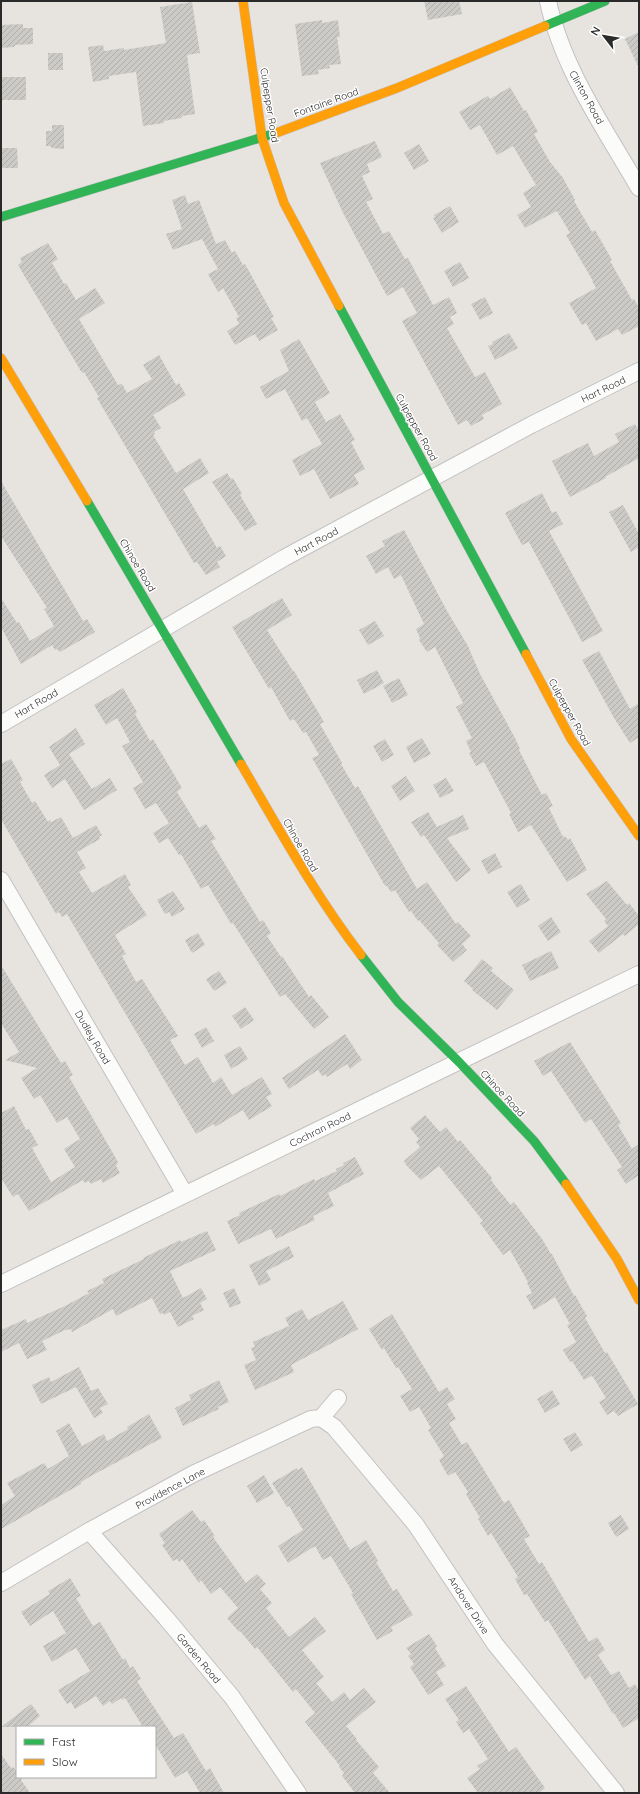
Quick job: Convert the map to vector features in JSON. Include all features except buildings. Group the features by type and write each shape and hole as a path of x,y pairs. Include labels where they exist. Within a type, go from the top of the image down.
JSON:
{"street":[{"name":"Culpepper Road","path":"243,1 262,138 284,204 571,739 595,776 639,836"},
{"name":"Clinton Road","path":"548,1 552,23 573,72 639,188"},
{"name":"Fontaine Road","path":"1,217 262,138 397,88 605,1"},
{"name":"Chinoe Road","path":"1,358 163,629 304,873 341,929 398,1002 459,1062 534,1141 559,1173 617,1259 639,1300"},
{"name":"Hart Road","path":"1,724 284,558 531,425 639,371"},
{"name":"Dudley Road","path":"1,880 185,1194"},
{"name":"Cochran Road","path":"1,1284 639,974"},
{"path":"321,1418 338,1398"},
{"name":"Providence Lane","path":"1,1583 193,1474 311,1419 321,1418"},
{"name":"Andover Drive","path":"321,1418 334,1427 416,1525 495,1644 616,1793"},
{"name":"Garden Road","path":"89,1532 166,1618 232,1697 298,1793"}],"traffic: fast":[{"path":"545,26 605,1"},
{"path":"1,217 276,133"},
{"path":"339,306 526,654"},
{"path":"87,501 241,764"},
{"path":"361,955 398,1002 459,1062 534,1141 566,1184"}],"traffic: slow":[{"path":"243,1 262,138 284,203 339,306"},
{"path":"276,133 397,88 545,26"},
{"path":"1,358 87,501"},
{"path":"526,654 571,739 639,836"},
{"path":"241,764 328,909 361,955"},
{"path":"566,1184 617,1259 639,1300"}]}
